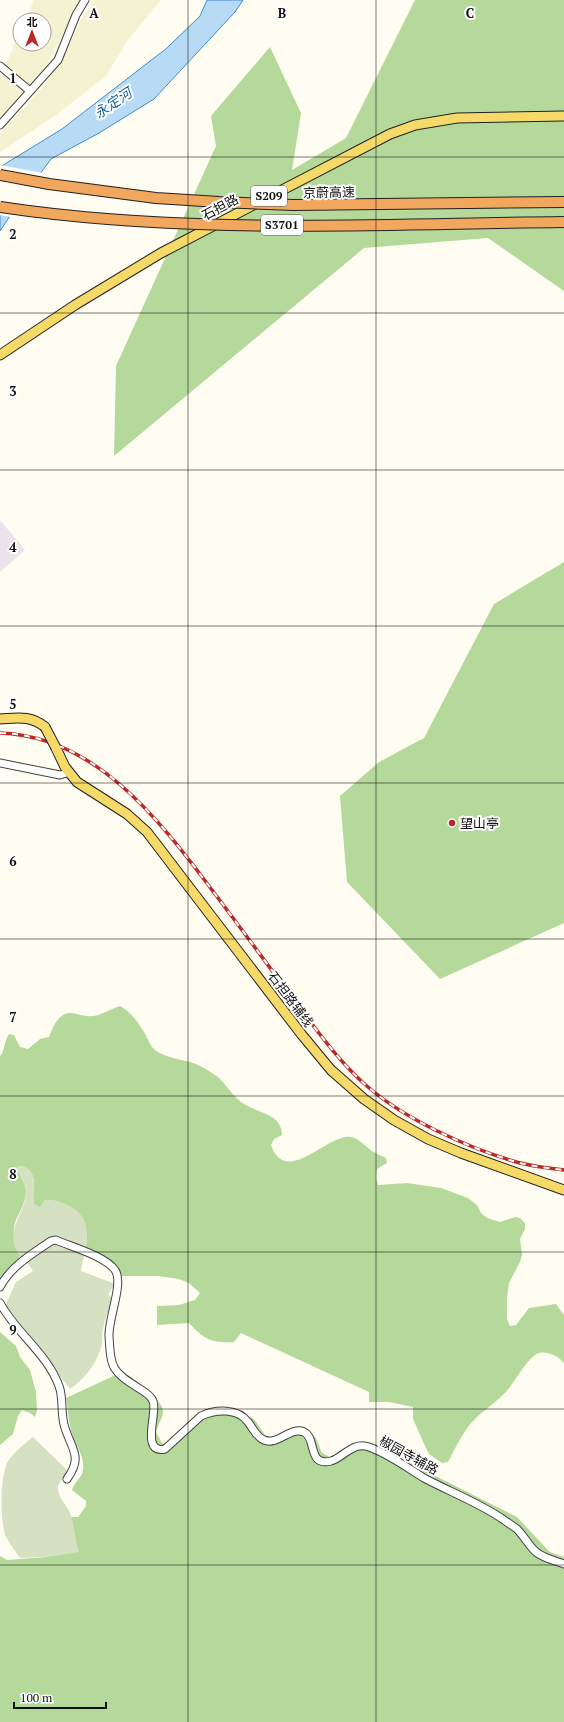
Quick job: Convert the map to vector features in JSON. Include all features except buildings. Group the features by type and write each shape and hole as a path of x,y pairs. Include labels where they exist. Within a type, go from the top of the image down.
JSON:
{"highway":[{"name":"京蔚高速","path":"0,175 49,184 156,198 219,202 293,205 564,202"},
{"name":"S3701","path":"0,207 47,214 165,223 252,225 564,222"}],"main road":[{"name":"石担路","path":"0,355 75,305 161,252 390,134 415,125 457,118 564,116"},
{"name":"石担路辅线","path":"0,719 26,718 38,721 45,727 77,782 127,814 147,832 165,853 302,1035 331,1070 364,1099 394,1120 428,1139 461,1153 564,1190"}],"street":[{"path":"0,125 58,60 76,15 85,0"},
{"path":"0,66 30,91"},
{"path":"0,763 60,775 70,772"},
{"name":"椒园寺辅路","path":"0,1287 4,1279 15,1266 51,1241 56,1240 104,1260 116,1270 118,1286 110,1319 109,1334 111,1361 119,1376 145,1392 152,1400 154,1410 150,1433 153,1443 161,1450 165,1449 202,1416 209,1412 217,1411 233,1412 241,1415 248,1421 259,1437 265,1441 277,1440 296,1431 304,1432 309,1437 314,1455 318,1460 324,1462 332,1460 357,1446 367,1446 502,1519 517,1529 537,1552 564,1564"},
{"path":"0,1303 15,1324 41,1354 59,1386 62,1398 62,1417 76,1460 74,1470 67,1479"}],"shaded area":[{"path":"0,520 25,550 0,572"}],"green space":[{"path":"34,0 81,0 46,66 31,86 5,67 12,51 12,52 52,52 52,12 29,12"},
{"path":"94,0 161,0 127,41 106,76 56,115 0,152 0,134 41,89 59,63 81,20"},
{"path":"415,0 564,0 564,291 488,238 364,248 114,456 116,366 216,146 211,116 270,47 301,113 292,170 346,138"},
{"path":"2,73 20,86 25,92 0,121 0,78"},
{"path":"564,562 564,923 440,979 347,882 340,796 379,762 424,738 494,604"},
{"path":"120,1006 136,1021 151,1046 159,1053 198,1065 217,1076 239,1101 274,1118 281,1128 282,1135 274,1139 271,1145 277,1156 285,1161 295,1161 336,1140 350,1137 360,1141 372,1151 386,1158 387,1163 377,1169 376,1178 378,1185 407,1183 441,1188 468,1198 477,1205 481,1213 487,1218 500,1222 515,1217 520,1218 525,1223 525,1229 520,1239 522,1255 509,1283 507,1319 510,1326 516,1325 529,1308 556,1304 564,1315 564,1363 556,1356 549,1353 539,1353 535,1355 527,1363 506,1392 473,1421 462,1435 448,1462 442,1463 429,1454 413,1419 413,1407 389,1402 369,1402 369,1392 241,1333 234,1342 220,1342 204,1337 189,1323 157,1325 157,1306 179,1305 195,1300 200,1293 189,1283 179,1279 158,1276 121,1276 84,1255 87,1240 54,1201 45,1200 40,1208 34,1204 33,1178 28,1170 22,1166 17,1167 25,1185 26,1195 14,1229 15,1243 20,1256 0,1284 0,1056 7,1037 9,1034 14,1035 20,1047 28,1049 40,1039 49,1037 57,1021 63,1015 71,1013 93,1016"},
{"path":"22,1166 31,1172 33,1177 34,1204 40,1208 45,1200 50,1200 66,1204 76,1210 86,1224 87,1242 81,1271 115,1284 108,1294 113,1299 102,1333 102,1344 97,1358 90,1370 70,1389 5,1306 16,1282 33,1271 16,1251 13,1240 15,1226 23,1207 26,1193 24,1183 17,1167"},
{"path":"0,1332 16,1346 20,1357 30,1370 36,1392 37,1410 35,1417 22,1410 18,1416 13,1434 0,1445"},
{"path":"122,1372 158,1400 163,1414 156,1432 162,1443 166,1444 211,1413 247,1415 254,1419 265,1435 269,1438 309,1432 316,1438 322,1453 330,1457 370,1445 378,1447 517,1517 550,1552 564,1557 564,1722 0,1722 0,1556 7,1560 47,1557 75,1539 71,1517 78,1517 86,1506 86,1501 72,1490 82,1474 83,1462 71,1432 66,1398"},
{"path":"33,1437 71,1474 61,1481 58,1491 70,1514 79,1552 47,1557 20,1558 5,1535 2,1518 2,1488 7,1463 22,1446"}],"water":[{"name":"永定河","path":"207,0 243,0 235,12 154,99 99,133 51,159 0,231 0,167 62,129 167,48 200,16"}],"pier":[{"path":"0,165 43,173 11,217 0,215"}],"railway":[{"path":"0,733 34,738 65,748 94,765 120,785 145,808 168,833 189,860 328,1045 357,1077 383,1099 418,1121 476,1148 519,1163 564,1170"}],"place":[{"name":"望山亭","path":"452,823"}]}
